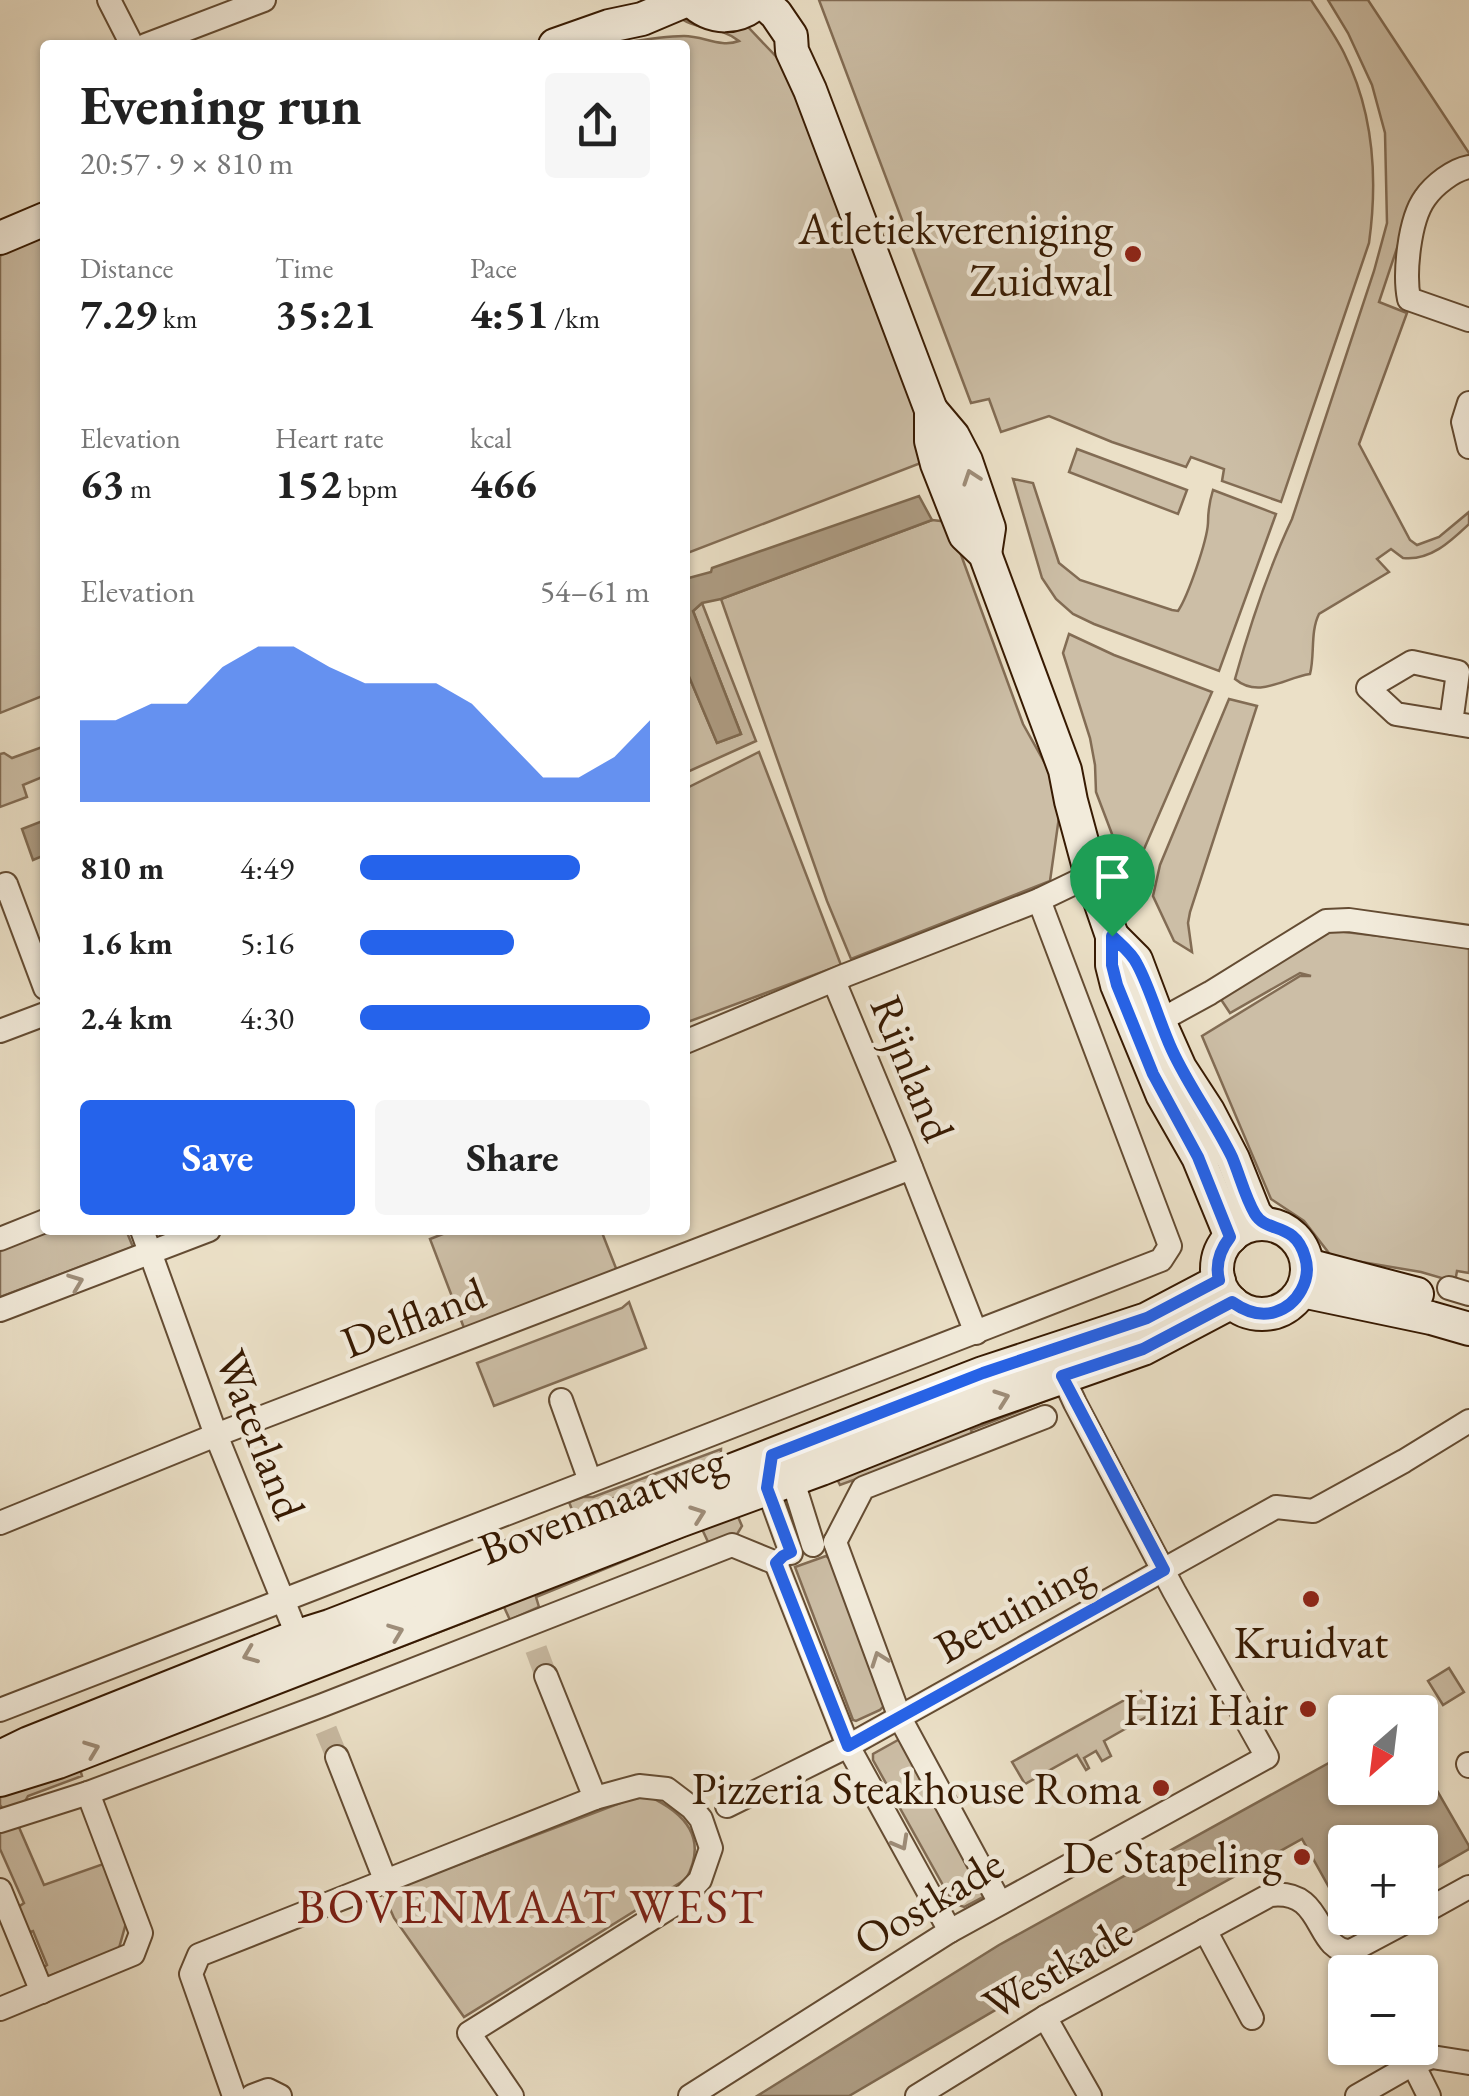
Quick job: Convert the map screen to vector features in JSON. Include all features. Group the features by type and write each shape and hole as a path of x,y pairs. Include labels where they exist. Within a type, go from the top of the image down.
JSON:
{"street":[{"path":"108,0 129,40"},
{"path":"159,40 264,0"},
{"path":"609,26 641,0"},
{"path":"569,40 642,19 689,0 712,14 725,16 753,5 776,14 791,36 792,51 931,410 954,436 966,461 988,528 985,554 1065,770 1112,936 1117,985 1208,1111 1255,1214 1264,1224"},
{"path":"1469,167 1456,170 1425,198 1412,234 1406,282 1409,299 1469,320"},
{"path":"0,238 40,221"},
{"path":"1469,403 1462,422 1469,447"},
{"name":"Rijnland","path":"976,1333 834,980 1092,875"},
{"path":"6,884 40,975"},
{"name":"Bovenmaatweg","path":"0,1710 1161,1260 1170,1246 1038,900"},
{"path":"1148,1027 1331,920 1469,937"},
{"path":"690,1040 834,980"},
{"path":"0,1031 40,1016"},
{"path":"1148,1027 1162,1094 1198,1157 1230,1237"},
{"name":"Delfland","path":"0,1522 910,1168"},
{"path":"0,1239 40,1223"},
{"path":"1264,1224 1293,1236 1300,1245 1304,1278 1292,1302 1273,1312 1252,1312 1226,1291 1218,1261 1230,1237 1264,1224"},
{"path":"0,1310 147,1241 181,1235"},
{"name":"Waterland","path":"147,1241 216,1435 304,1650"},
{"path":"1304,1278 1462,1297"},
{"path":"1304,1278 1469,1330"},
{"name":"Bovenmaatweg","path":"0,1757 29,1743 304,1650 777,1474 1056,1363 1143,1349 1226,1291"},
{"name":"Betuining","path":"1056,1363 1164,1570 1268,1756"},
{"name":"Bovenmaatweg","path":"561,1400 590,1481"},
{"path":"804,1550 863,1488 1045,1417"},
{"name":"Betuining","path":"713,1813 900,1718 1276,1507 1313,1511 1460,1427"},
{"path":"777,1474 804,1550 848,1746 950,1931"},
{"name":"Bovenmaatweg","path":"1,1821 88,1793 317,1707 732,1545 804,1550"},
{"path":"804,1550 1000,1903"},
{"path":"526,1626 536,1649"},
{"name":"Bovenmaatweg","path":"0,1780 58,1762 304,1650"},
{"path":"546,1676 596,1798"},
{"path":"317,1707 326,1730"},
{"path":"336,1756 386,1882"},
{"name":"Oostkade","path":"690,2096 950,1931 1268,1756"},
{"path":"234,2096 191,1974 199,1955 596,1798 638,1786 666,1790 692,1808 713,1813 711,1848 700,1880 680,1902 470,2033 512,2096"},
{"path":"0,2008 133,1954 142,1933 88,1793"},
{"path":"1438,1904 1469,1887"},
{"path":"0,1890 42,1992"},
{"path":"1205,1930 1270,1895 1285,1893 1306,1903 1339,1951 1351,1951 1381,1935"},
{"name":"Westkade","path":"917,2096 1045,2017 1205,1930 1252,2018"},
{"path":"1045,2017 1090,2096"},
{"path":"1438,2057 1469,2063"},
{"path":"1356,2096 1411,2065"},
{"path":"1414,2065 1430,2096"},
{"path":"252,2096 268,2090 280,2096"}],"shaded area":[{"name":"Atletiekvereniging Zuidwal","path":"819,0 1311,0 1344,53 1362,99 1373,170 1372,219 1369,243 1281,502 1222,481 1224,469 1191,457 1186,467 1049,416 1001,432 989,399 971,403"},
{"path":"1328,0 1368,0 1469,153 1402,233 1379,302 1407,313 1359,444 1410,540 1417,545 1439,537 1469,512 1469,524 1431,553 1403,558 1391,549 1377,559 1389,572 1319,614 1310,674 1272,686 1253,687 1235,679 1267,578 1292,519 1387,223 1385,133 1372,85"},
{"path":"676,14 735,21 748,27 787,68 912,394 926,461 690,552 690,40 642,40 675,36 725,43 739,41"},
{"path":"40,236 40,697 0,713 0,256"},
{"path":"1077,449 1187,490 1178,514 1069,472"},
{"path":"1013,479 1033,483 1059,563 1080,580 1178,611 1201,555 1213,490 1276,514 1219,671 1094,624 1073,614 1056,599 1042,578"},
{"path":"919,496 932,520 702,603 693,611 741,734 717,743 690,679 690,578 711,572 712,568"},
{"path":"932,520 949,522 1023,724 1047,767 1059,817 1050,881 851,959 721,599"},
{"path":"702,603 756,741 690,771 690,679 717,743 741,734 693,611"},
{"path":"1069,634 1212,692 1138,863 1140,885 1131,891 1096,792 1090,738 1063,653"},
{"path":"1229,699 1257,706 1190,912 1192,952 1174,941 1153,896 1160,865"},
{"path":"40,748 40,778 23,785 27,797 0,807 0,754 12,758"},
{"path":"759,752 841,965 690,1021 690,786"},
{"path":"40,822 40,857 33,860 22,829"},
{"path":"1329,930 1469,947 1469,1273 1457,1271 1455,1282 1421,1272 1332,1257 1304,1221 1271,1199 1202,1036 1300,976 1311,976 1300,973 1230,1013 1218,995"},
{"path":"40,1233 128,1235 133,1247 0,1297 0,1249"},
{"path":"440,1235 603,1235 621,1281 469,1341 430,1239"},
{"path":"629,1302 646,1348 494,1406 477,1363"},
{"path":"1052,1388 1055,1397 971,1430 973,1436 840,1485 833,1471"},
{"path":"721,1449 720,1468 574,1515 569,1502 593,1497"},
{"path":"736,1512 742,1526 736,1536 709,1544 702,1529 536,1597 539,1607 510,1620 504,1607 357,1664 355,1659"},
{"path":"826,1556 887,1703 856,1721 795,1567"},
{"path":"1449,1668 1464,1692 1443,1705 1428,1681"},
{"path":"1141,1691 1153,1713 1104,1741 1111,1756 1102,1761 1096,1751 1084,1758 1089,1768 1086,1770 1077,1755 1025,1784 1012,1762"},
{"path":"898,1740 986,1889 983,1897 964,1907 953,1903 873,1760 873,1754"},
{"path":"1328,1763 1328,1805 1438,1805 1438,1792 1469,1846 1438,1867 1438,1825 1328,1825 1328,1886 1302,1839 1026,1992 849,2096 757,2096 999,1945"},
{"path":"80,1769 82,1776 28,1796 24,1803 3,1809 0,1805 0,1788"},
{"path":"648,1796 683,1819 689,1829 695,1852 686,1879 464,2017 394,1918 383,1893 628,1800"},
{"path":"18,1825 44,1885 106,1863 126,1923 119,1948 47,1977 41,1969 47,1965 33,1931 27,1933 17,1908 24,1903 0,1849 0,1832"}],"tunnel":[{"path":"536,1649 546,1676"},
{"path":"326,1730 337,1757"}],"place":[{"name":"Atletiekvereniging Zuidwal","path":"1133,254"},
{"name":"Kruidvat","path":"1311,1599"},
{"name":"Hizi Hair","path":"1308,1709"},
{"name":"Pizzeria Steakhouse Roma","path":"1161,1788"},
{"name":"De Stapeling","path":"1302,1857"}],"district":[{"name":"BOVENMAAT WEST","path":"531,1906"}],"route":[{"path":"1112,936 1136,960 1158,1022 1180,1068 1208,1111 1255,1214 1264,1224 1293,1236 1300,1245 1307,1265 1302,1291 1292,1302 1273,1312 1259,1314 1232,1302 1143,1349 1062,1376 1164,1570 848,1746 776,1563 791,1552 767,1488 772,1455 983,1373 1147,1318 1219,1280 1218,1261 1230,1237 1223,1214 1198,1157 1162,1094 1117,985 1112,936"}]}
